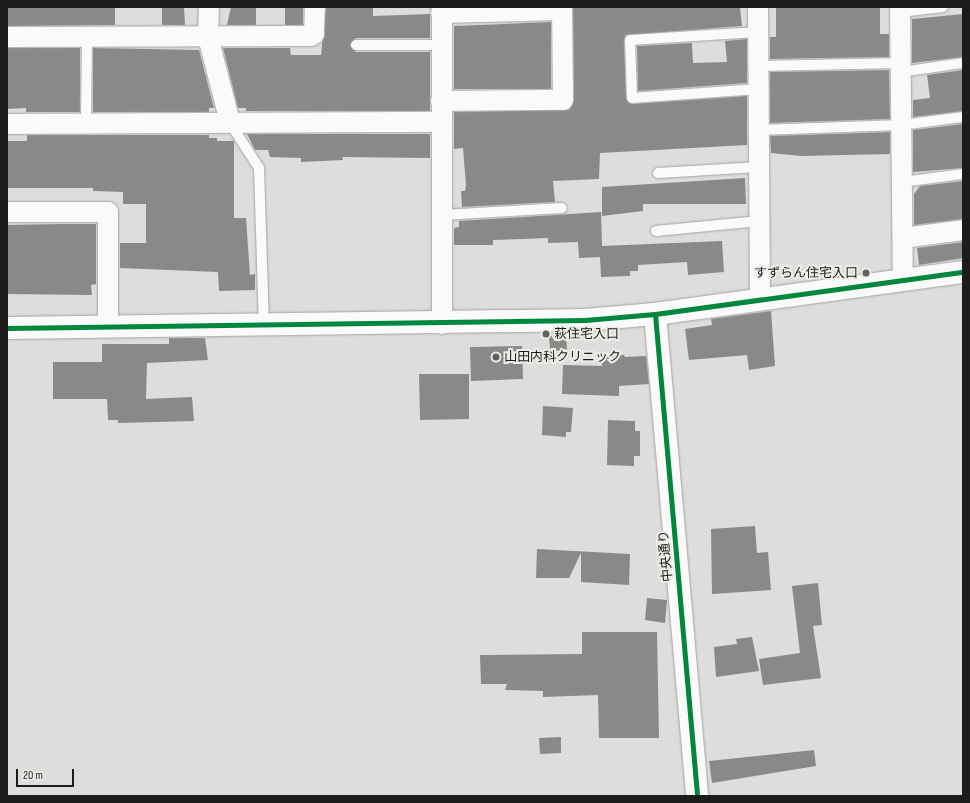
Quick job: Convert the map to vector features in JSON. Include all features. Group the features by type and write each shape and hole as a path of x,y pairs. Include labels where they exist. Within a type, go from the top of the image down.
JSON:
{"street":[{"path":"209,7 208,37 230,122"},
{"path":"7,37 311,36 314,34 315,7"},
{"path":"758,7 760,298"},
{"path":"441,101 563,100 562,10 442,10 441,45 441,101 441,122 443,215 442,324"},
{"path":"900,10 904,280"},
{"path":"7,124 86,122 441,122"},
{"path":"7,212 108,212 108,326"},
{"path":"903,238 963,230"},
{"path":"7,328 264,324 442,324 585,320 655,314 760,298 963,272"},
{"name":"中央通り","path":"655,314 697,796"}],"lane":[{"path":"900,10 943,7"},
{"path":"758,32 630,40 632,98 759,89"},
{"path":"86,122 87,37"},
{"path":"356,45 441,45"},
{"path":"758,66 901,68 963,63"},
{"path":"759,130 901,126 963,117"},
{"path":"230,122 259,168 264,324"},
{"path":"658,173 759,168"},
{"path":"902,182 963,174"},
{"path":"443,215 562,208"},
{"path":"656,231 760,222"}],"building":[{"path":"7,7 115,7 115,25 7,26"},
{"path":"162,7 184,7 185,25 162,25"},
{"path":"231,7 256,7 256,25 227,25"},
{"path":"285,7 303,7 303,25 285,25"},
{"path":"326,7 373,7 373,16 430,14 430,38 356,38 350,45 356,52 430,52 430,111 246,111 246,108 238,108 223,48 290,48 291,55 321,55"},
{"path":"573,7 740,7 742,26 626,35 624,40 626,98 632,104 747,96 747,145 600,153 599,179 553,181 555,202 462,207 461,191 465,191 466,185 463,148 454,149 454,112 569,110 574,100"},
{"path":"776,7 880,8 880,34 889,34 889,57 770,59 770,37 776,37"},
{"path":"963,14 963,57 912,63 912,19"},
{"path":"551,22 551,89 454,89 454,26"},
{"path":"747,39 747,83 638,91 637,46 692,43 693,63 727,62 725,41"},
{"path":"7,48 80,48 80,112 26,112 26,108 7,109"},
{"path":"93,48 199,50 214,108 209,108 209,112 93,112"},
{"path":"889,70 890,119 770,123 770,72"},
{"path":"963,70 963,111 913,117 913,100 930,98 927,75"},
{"path":"963,124 963,168 913,172 913,130"},
{"path":"890,132 890,154 801,156 771,153 770,136"},
{"path":"247,134 430,134 430,158 342,157 343,160 301,162 301,158 270,157 268,150 255,150"},
{"path":"27,135 209,135 209,138 217,138 217,141 234,141 234,218 246,218 250,275 255,274 255,290 219,291 218,272 120,268 120,243 146,243 146,204 123,204 123,192 93,191 93,188 7,188 7,141 27,141"},
{"path":"745,178 746,204 643,204 643,211 602,216 602,187"},
{"path":"963,181 963,219 914,225 914,194 920,186"},
{"path":"601,212 602,246 722,241 724,272 688,275 687,262 638,265 638,271 630,271 630,276 601,277 600,257 579,258 578,242 548,243 548,238 493,240 493,245 454,245 454,228 459,227 459,221"},
{"path":"96,224 96,284 91,285 92,295 7,294 7,225"},
{"path":"963,242 963,258 919,265 917,248"},
{"path":"771,311 775,366 749,370 747,355 689,360 685,329 712,325 711,319"},
{"path":"566,335 567,350 550,351 549,336"},
{"path":"169,338 205,338 208,360 147,363 146,399 192,397 194,421 118,423 118,420 108,420 107,399 53,399 53,362 102,362 102,344 169,344"},
{"name":"山田内科クリニック","path":"522,346 523,379 471,381 470,347"},
{"path":"624,355 625,357 646,356 649,384 619,386 619,396 562,394 563,365 602,366 602,356"},
{"path":"419,374 469,374 469,419 420,420"},
{"path":"543,406 573,408 571,432 566,432 566,437 542,435"},
{"path":"608,420 635,421 635,431 640,431 640,456 634,456 634,466 607,465"},
{"path":"755,526 757,553 768,552 771,590 712,594 711,529"},
{"path":"537,549 630,554 629,585 581,582 581,553 569,578 536,578"},
{"path":"818,583 822,625 813,626 821,678 763,685 759,659 800,653 792,586"},
{"path":"647,598 667,600 665,623 645,620"},
{"path":"582,632 657,632 659,738 599,738 598,695 543,697 543,691 505,690 507,684 481,684 480,655 582,654"},
{"path":"752,637 759,671 716,677 714,647 737,644 736,639"},
{"path":"561,737 561,753 540,754 539,738"},
{"path":"814,750 816,766 712,783 709,761"}],"cycle path":[{"path":"7,328 585,320 655,314 963,272"},
{"path":"655,314 697,796"}],"place":[{"name":"すずらん住宅入口","path":"866,273"},
{"name":"萩住宅入口","path":"546,334"},
{"name":"山田内科クリニック","path":"496,357"}]}
